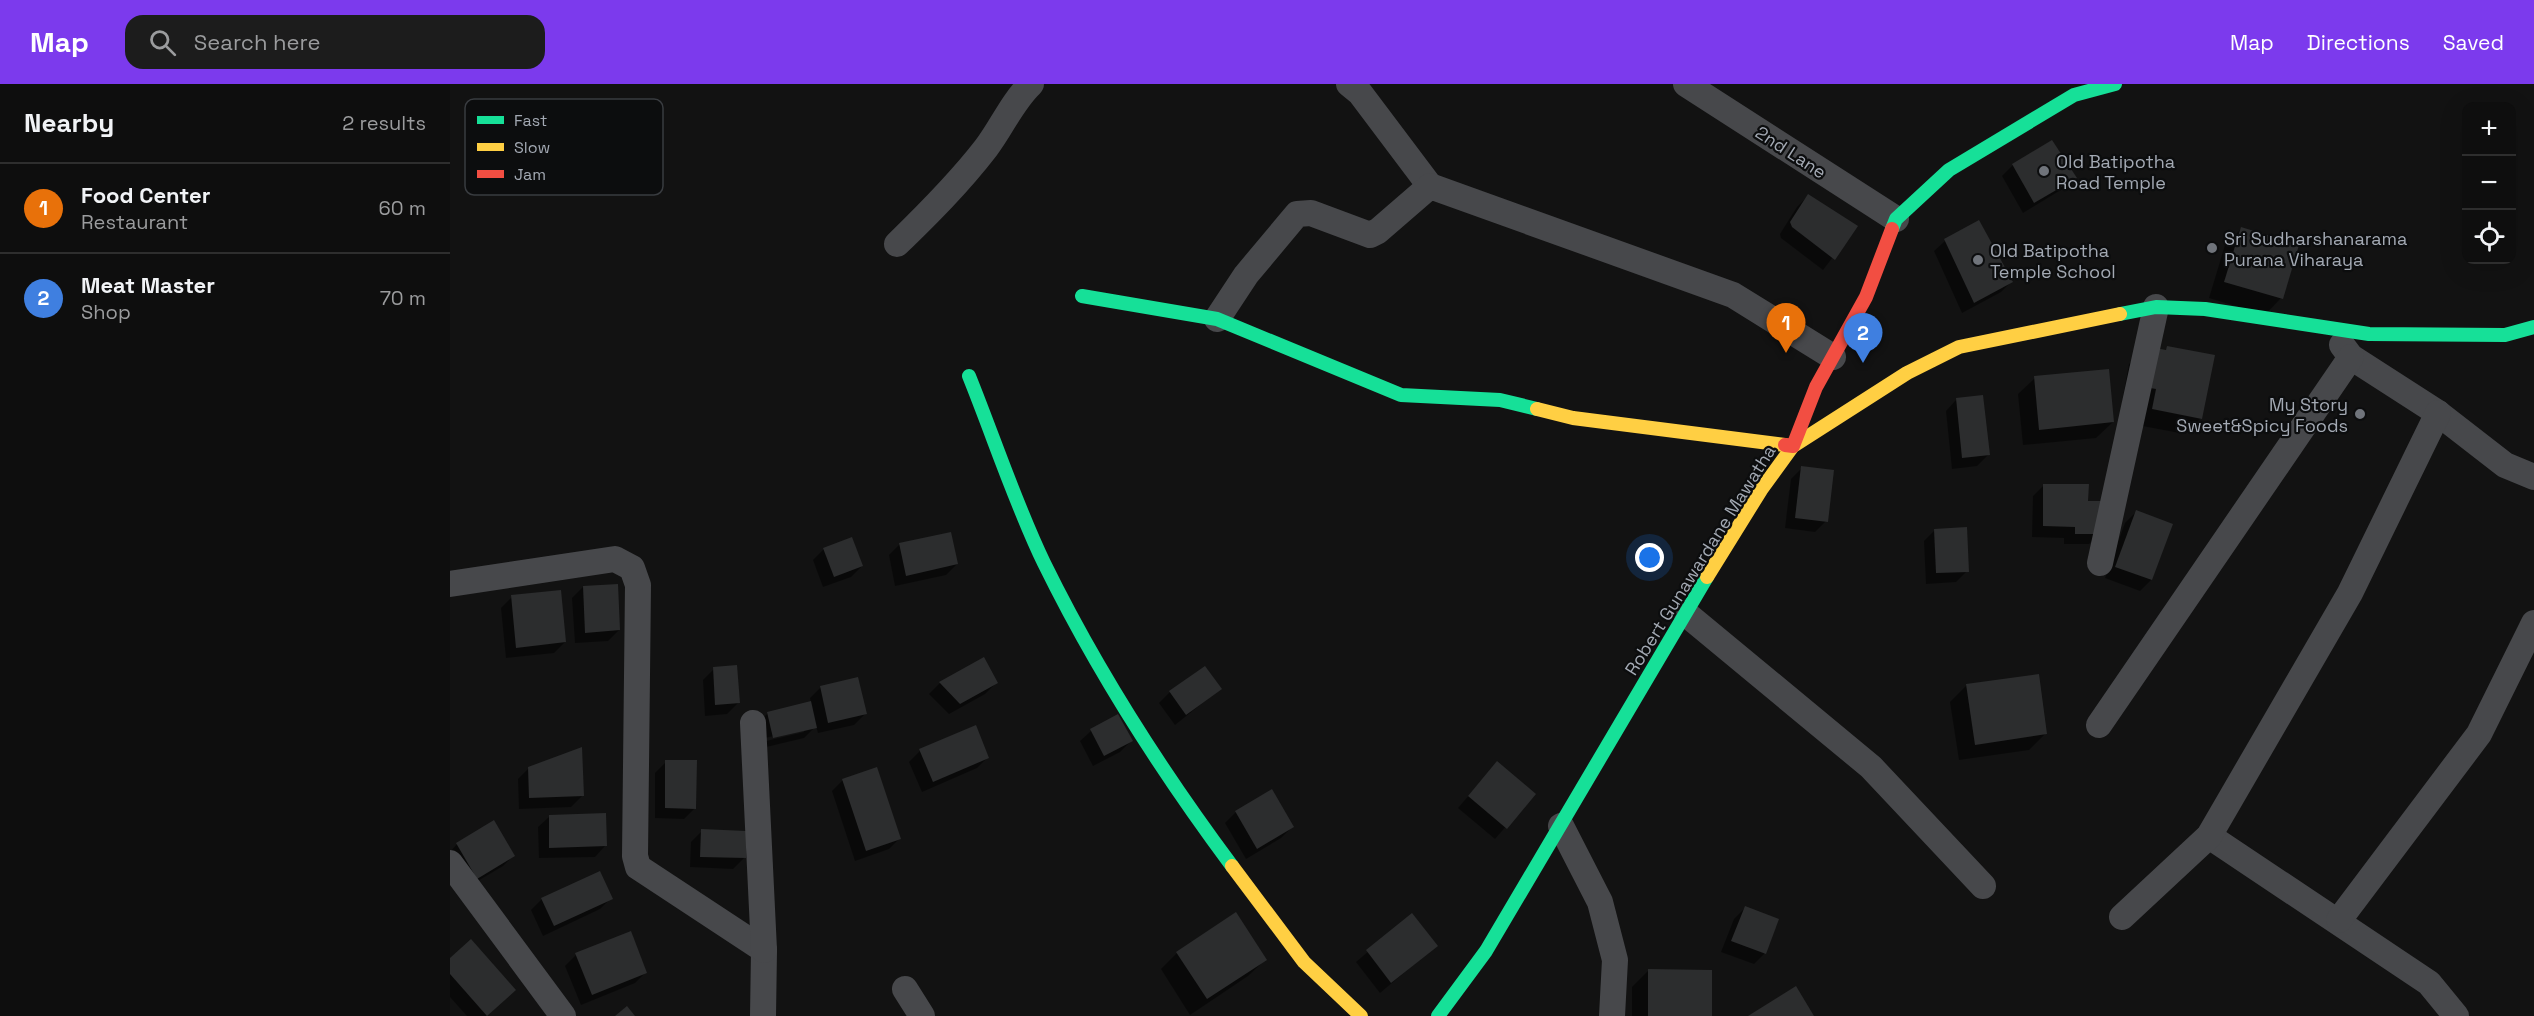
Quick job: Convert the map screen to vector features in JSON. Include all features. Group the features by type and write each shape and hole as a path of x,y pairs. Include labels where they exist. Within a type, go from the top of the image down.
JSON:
{"street":[{"path":"897,244 957,185 996,135 1018,97 1031,84"},
{"path":"1349,84 1360,93 1430,186 1733,295 1833,357"},
{"name":"2nd Lane","path":"1686,84 1896,219"},
{"path":"1082,296 1217,319 1401,395 1500,400 1573,418 1793,446 1816,387 1866,297 1896,219 1949,170 2074,95 2115,84"},
{"path":"1217,319 1246,274 1297,214 1311,213 1370,235 1378,231 1430,186"},
{"path":"2100,563 2156,307"},
{"name":"Robert Gunawardane Mawatha","path":"1438,1016 1486,951 1685,613 1761,490 1793,446 1907,373 1959,347 2156,307 2217,310 2332,330 2369,334 2505,334 2534,327"},
{"path":"2332,330 2351,357 2438,413 2505,465 2534,477"},
{"path":"2099,725 2351,357"},
{"path":"969,376 1044,562 1108,680 1206,831 1297,952 1361,1016"},
{"path":"2122,917 2209,836 2350,593 2438,413"},
{"path":"450,584 615,559 633,568 638,585 635,856 638,867 764,950"},
{"path":"1685,613 1871,767 1983,886"},
{"path":"2339,921 2479,734 2534,623"},
{"path":"753,723 764,950 763,1016"},
{"path":"1561,826 1600,903 1615,960 1612,1016"},
{"path":"2209,836 2429,983 2456,1016"},
{"path":"450,862 563,1016"},
{"path":"905,989 922,1016"}],"building":[{"name":"Old Batipotha Road Temple","path":"2052,140 2077,178 2034,203 2012,164"},
{"path":"1808,194 1858,226 1835,260 1792,227 1790,222"},
{"name":"Old Batipotha Temple School","path":"1979,220 2013,282 1974,303 1944,239"},
{"path":"2241,227 2299,245 2283,299 2224,282"},
{"path":"2145,346 2166,350 2167,346 2215,355 2202,419 2152,409 2156,389 2138,386"},
{"path":"2109,369 2114,422 2039,430 2034,376"},
{"path":"1983,395 1990,455 1962,458 1956,398"},
{"path":"1801,466 1834,470 1828,522 1795,518"},
{"path":"2043,484 2089,484 2088,501 2102,501 2102,534 2075,534 2075,527 2043,526"},
{"path":"2136,510 2173,524 2152,580 2115,567"},
{"path":"1967,527 1969,572 1936,573 1934,529"},
{"path":"951,532 958,564 906,576 899,543"},
{"path":"852,537 863,566 834,577 823,548"},
{"path":"618,584 620,630 585,633 583,586"},
{"path":"561,590 566,642 516,648 511,595"},
{"path":"984,657 998,683 960,704 939,682"},
{"path":"737,665 740,703 715,705 713,667"},
{"path":"1205,666 1222,689 1186,715 1169,691"},
{"path":"2039,674 2047,734 1975,745 1966,684"},
{"path":"858,677 867,714 828,723 820,686"},
{"path":"811,701 817,728 773,738 767,712"},
{"path":"1118,714 1133,741 1104,756 1090,729"},
{"path":"976,725 989,758 933,782 919,749"},
{"path":"582,747 584,796 529,798 528,767"},
{"path":"665,760 697,760 696,809 665,808"},
{"path":"1497,761 1536,794 1507,829 1468,796"},
{"path":"877,767 901,839 866,851 842,779"},
{"path":"1272,789 1294,827 1257,849 1235,811"},
{"path":"606,813 607,846 549,848 549,815"},
{"path":"494,820 515,856 477,879 456,843"},
{"path":"701,829 746,831 746,858 700,857"},
{"path":"600,871 613,899 554,926 541,898"},
{"path":"1745,906 1779,919 1766,954 1731,941"},
{"path":"1236,912 1267,960 1207,999 1176,952"},
{"path":"1412,913 1438,946 1391,983 1366,950"},
{"path":"631,931 647,973 592,995 575,953"},
{"path":"471,939 516,990 487,1016 450,974 450,958"},
{"path":"1648,969 1712,970 1712,1016 1648,1016"},
{"path":"1796,986 1814,1016 1748,1016"},
{"path":"627,1006 635,1016 615,1016"}],"traffic: fast":[{"path":"1892,229 1896,219 1949,170 2074,95 2115,84"},
{"path":"1082,296 1217,319 1401,395 1500,400 1537,409"},
{"path":"2120,314 2156,307 2205,309 2369,334 2505,335 2534,327"},
{"path":"969,376 1024,517 1064,602 1107,680 1155,756 1232,866"},
{"path":"1438,1016 1486,951 1707,577"}],"traffic: slow":[{"path":"1707,577 1761,490 1793,446 1907,373 1959,347 2120,314"},
{"path":"1537,409 1573,418 1785,445"},
{"path":"1232,866 1304,962 1361,1016"}],"traffic: jam":[{"path":"1785,445 1793,446 1816,387 1866,297 1892,229"}],"place":[{"name":"Old Batipotha Road Temple","path":"2044,171"},
{"name":"Sri Sudharshanarama Purana Viharaya","path":"2212,248"},
{"name":"Old Batipotha Temple School","path":"1978,260"},
{"name":"Food Center","path":"1786,353"},
{"name":"Meat Master","path":"1863,363"},
{"name":"My Story Sweet&Spicy Foods","path":"2360,414"}]}
